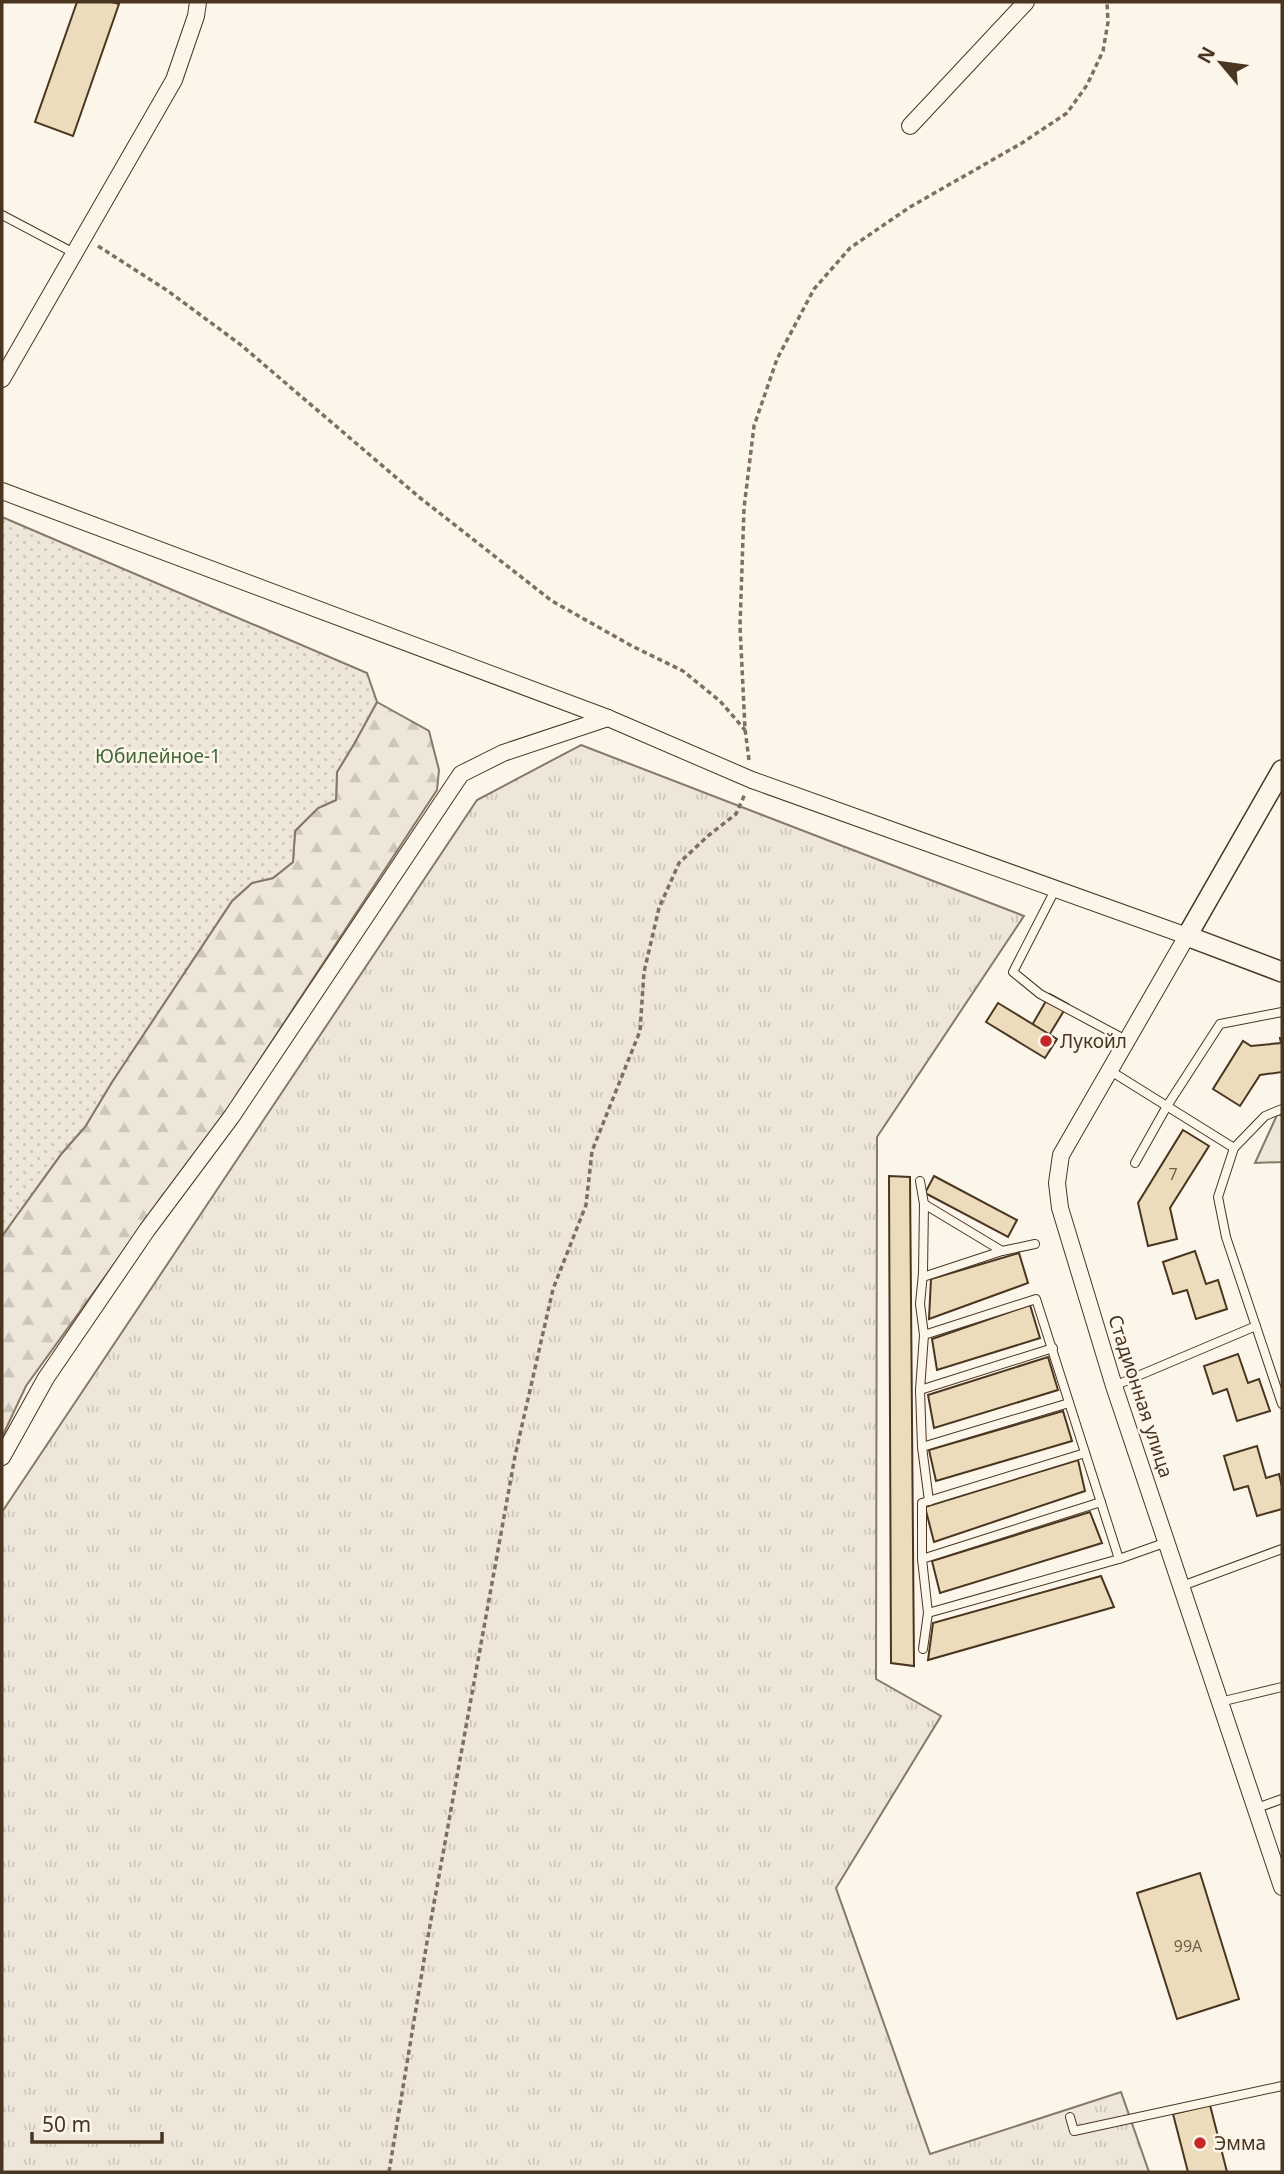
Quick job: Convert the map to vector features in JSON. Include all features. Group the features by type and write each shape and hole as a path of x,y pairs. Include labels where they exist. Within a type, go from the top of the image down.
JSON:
{"street":[{"path":"2,379 174,80 196,16 198,2"},
{"path":"910,127 1026,2"},
{"path":"2,491 1282,972"},
{"path":"2,1458 46,1378 146,1230 232,1116 461,774 503,753 608,718"},
{"path":"1187,936 1282,770"},
{"name":"Стадионная улица","path":"1187,936 1061,1155 1057,1183 1063,1220 1114,1386 1282,1887"}],"lane":[{"path":"2,215 74,253"},
{"path":"1056,888 1013,972 1040,994 1126,1040"},
{"path":"1135,1163 1167,1106 1220,1024 1282,1012"},
{"path":"1109,1070 1234,1148"},
{"path":"1282,1109 1265,1116 1234,1148 1218,1197 1226,1237 1282,1405"},
{"path":"920,1181 924,1204 920,1304 924,1335 920,1390 922,1447 929,1501"},
{"path":"924,1204 1002,1251"},
{"path":"923,1277 1002,1251 1035,1244"},
{"path":"924,1335 1036,1299 1119,1559"},
{"path":"1114,1386 1256,1326"},
{"path":"920,1390 1053,1348"},
{"path":"922,1447 1069,1403"},
{"path":"923,1650 928,1613 922,1559 922,1503 1085,1452"},
{"path":"922,1559 1101,1502"},
{"path":"928,1613 1119,1559 1167,1542"},
{"path":"1182,1586 1282,1549"},
{"path":"1220,1702 1282,1687"},
{"path":"1257,1808 1282,1799"},
{"path":"1070,2117 1074,2131 1282,2086"}],"path":[{"path":"388,2172 515,1456 553,1289 586,1205 592,1151 640,1031 644,972 659,908 679,863 736,814 751,774 745,729 740,626 744,508 754,426 777,359 814,289 850,248 910,207 1022,144 1067,113 1087,85 1103,51 1108,2"},
{"path":"83,237 168,291 242,345 419,497 552,601 683,671 720,701 745,729"}],"green space":[{"name":"Юбилейное-1","path":"2,517 367,673 377,702 337,772 336,800 318,808 295,831 293,862 273,878 252,883 232,901 85,1127 62,1153 2,1236"},
{"path":"377,702 429,731 439,770 437,790 211,1134 26,1386 2,1437 2,1236 62,1153 85,1127 232,901 252,883 273,878 293,862 295,831 318,808 336,800 337,772"},
{"path":"581,745 1024,916 877,1137 876,1679 941,1716 836,1888 930,2154 1121,2092 1149,2172 2,2172 2,1512 477,800"}],"shaded area":[{"path":"1277,1115 1282,1115 1282,1162 1255,1163"}],"building":[{"path":"77,2 119,4 73,136 35,122"},
{"path":"1050,994 1068,1004 1048,1037 1031,1027"},
{"path":"998,1003 1057,1039 1045,1058 986,1022"},
{"path":"1282,1038 1282,1072 1260,1075 1240,1106 1213,1089 1243,1041 1251,1046 1281,1043"},
{"path":"1183,1130 1209,1146 1170,1208 1177,1239 1148,1246 1138,1203"},
{"path":"889,1176 910,1177 914,1666 891,1663"},
{"path":"934,1176 1017,1220 1008,1237 925,1193"},
{"path":"1195,1251 1206,1284 1218,1280 1227,1309 1196,1319 1187,1290 1173,1294 1163,1262"},
{"path":"1019,1253 1028,1283 929,1319 931,1279"},
{"path":"1030,1305 1040,1338 937,1370 932,1339"},
{"path":"1238,1354 1248,1383 1259,1379 1270,1411 1237,1421 1227,1389 1213,1394 1204,1366"},
{"path":"1048,1357 1058,1390 934,1428 928,1395"},
{"path":"1063,1411 1072,1441 936,1481 929,1450"},
{"path":"1257,1446 1266,1478 1279,1474 1282,1509 1257,1516 1248,1486 1234,1490 1224,1456"},
{"path":"1078,1460 1085,1491 934,1542 925,1507"},
{"path":"1090,1512 1102,1543 940,1593 932,1561"},
{"path":"1101,1576 1114,1607 928,1660 933,1623"},
{"path":"1200,1873 1239,1999 1177,2019 1137,1893"},
{"name":"Эмма","path":"1210,2105 1227,2172 1188,2172 1173,2114"}],"place":[{"name":"Лукойл","path":"1046,1041"},
{"name":"Эмма","path":"1200,2143"}]}
